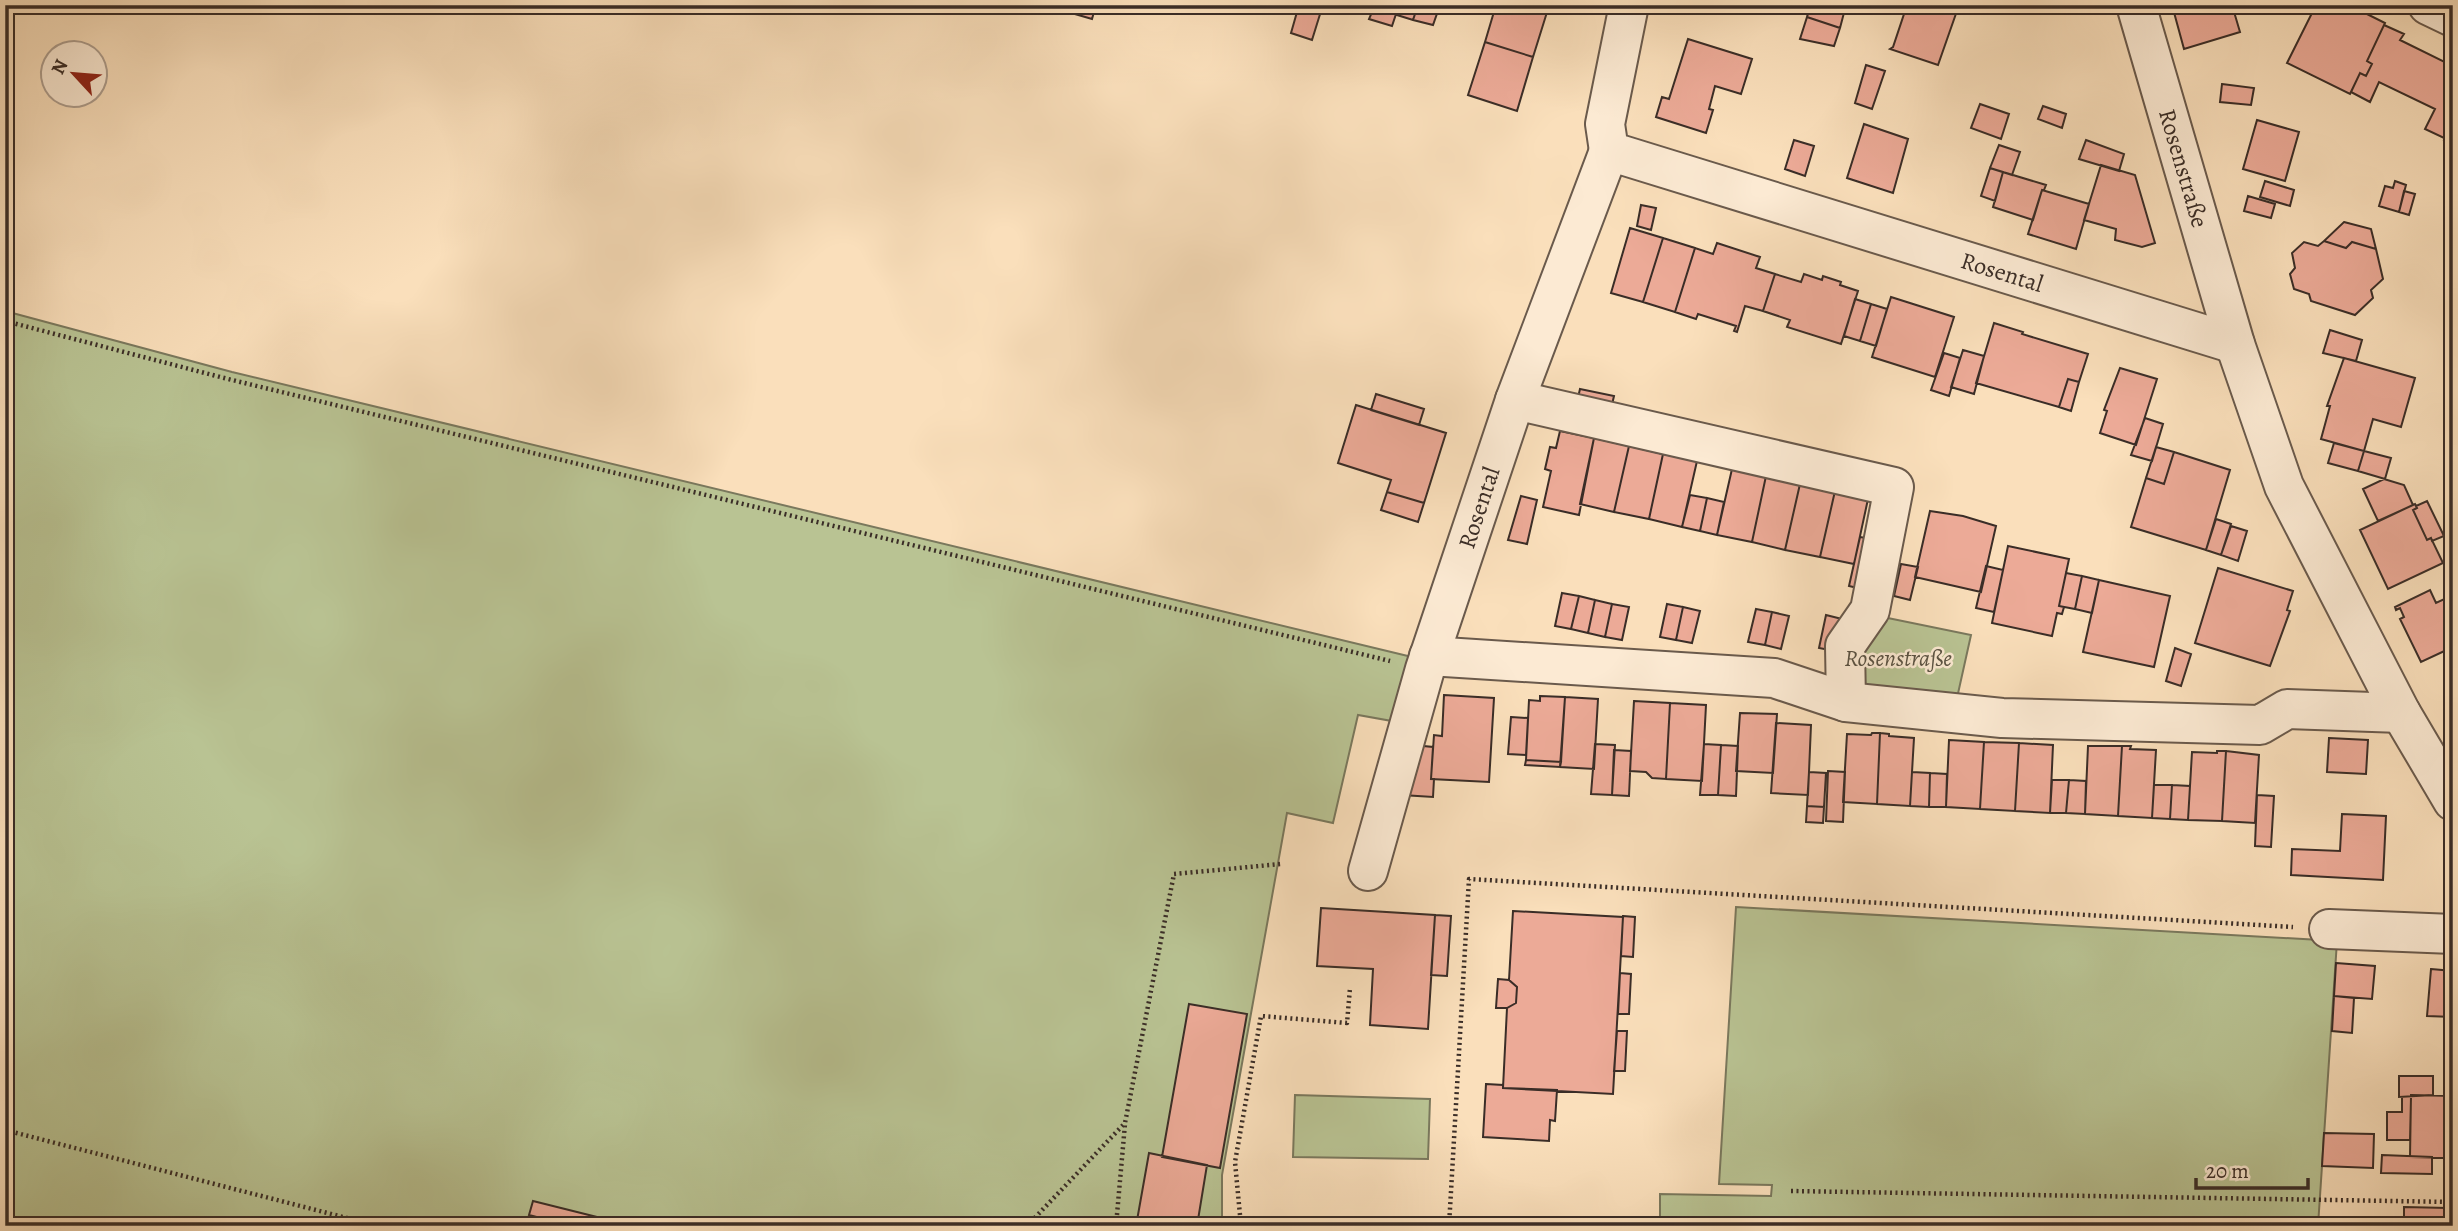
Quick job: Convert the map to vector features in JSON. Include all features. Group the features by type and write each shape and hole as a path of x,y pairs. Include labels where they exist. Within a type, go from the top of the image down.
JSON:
{"street":[{"name":"Rosental","path":"1368,871 1427,662 1515,400 1609,151 1605,124 1629,5"},
{"name":"Rosenstraße","path":"2136,5 2235,344 2284,486 2401,713 2453,801"},
{"path":"2428,5 2453,18"},
{"name":"Rosental","path":"1609,151 2235,344"},
{"path":"1515,400 1894,487 1870,610 1844,646 1846,702"},
{"path":"1427,662 1774,678 1846,702 2002,718 2260,725 2287,709 2401,713"},
{"path":"2329,929 2453,934"}],"path":[{"path":"5,321 254,386 1427,662"},
{"path":"1116,1226 1125,1123 1174,874 1281,864"},
{"path":"1449,1226 1469,879 2329,929"},
{"path":"1241,1226 1235,1162 1261,1016 1347,1023 1350,988"},
{"path":"1027,1226 1125,1123"},
{"path":"5,1130 379,1226"},
{"path":"1791,1191 2453,1202"}],"green space":[{"path":"5,311 232,372 1412,657 1392,721 1358,715 1333,823 1287,813 1222,1175 1222,1226 5,1226"},
{"name":"Rosenstraße","path":"1878,616 1971,635 1957,698 1877,693 1858,681 1857,651"},
{"path":"1736,907 2337,941 2318,1226 1660,1226 1660,1194 1771,1196 1772,1185 1719,1184"},
{"path":"1295,1095 1430,1099 1428,1159 1293,1157"}],"building":[{"path":"1070,5 1096,5 1092,19 1068,12"},
{"path":"1299,5 1321,11 1312,40 1291,33"},
{"path":"1375,5 1399,5 1392,26 1369,19"},
{"path":"1400,5 1418,5 1413,20 1397,15"},
{"path":"1418,5 1440,5 1433,25 1413,20"},
{"path":"1496,5 1536,5 1548,9 1533,57 1485,42"},
{"path":"1811,5 1834,5 1845,9 1840,28 1807,17"},
{"path":"1899,5 1959,5 1938,65 1890,49 1906,8"},
{"path":"2172,5 2232,5 2240,32 2184,49"},
{"path":"2316,5 2349,5 2385,23 2367,61 2372,64 2366,76 2360,73 2350,94 2287,63"},
{"path":"1807,17 1840,28 1834,46 1800,39"},
{"path":"2384,25 2404,34 2400,40 2453,66 2453,121 2444,138 2425,129 2435,109 2379,82 2370,102 2351,92 2360,73 2366,76 2372,64 2367,61"},
{"path":"1688,39 1752,59 1741,94 1715,86 1709,109 1713,110 1706,133 1656,117 1662,97 1669,99"},
{"path":"1485,42 1533,57 1517,111 1468,95"},
{"path":"1866,65 1885,71 1872,109 1855,103"},
{"path":"2222,84 2254,88 2251,105 2220,102"},
{"path":"1980,104 2009,114 2001,139 1971,128"},
{"path":"2043,106 2066,114 2062,128 2038,119"},
{"path":"2257,120 2299,132 2285,181 2243,169"},
{"path":"2453,121 2453,144 2444,140"},
{"path":"1864,124 1908,139 1893,193 1847,178"},
{"path":"1794,140 1814,146 1805,176 1785,169"},
{"path":"2086,140 2124,154 2119,171 2079,159"},
{"path":"1999,145 2020,152 2012,175 1990,168"},
{"path":"2101,165 2135,175 2155,243 2142,247 2115,240 2116,229 2084,220"},
{"path":"1990,168 2003,172 1995,201 1981,196"},
{"path":"2003,172 2046,185 2033,220 1993,207"},
{"path":"2265,181 2294,190 2290,206 2260,197"},
{"path":"2395,181 2406,185 2399,212 2379,206 2385,186 2393,188"},
{"path":"2042,190 2089,204 2076,249 2028,234"},
{"path":"2404,191 2415,194 2409,215 2399,212"},
{"path":"2248,196 2275,204 2271,218 2244,211"},
{"path":"1641,205 1656,208 1651,230 1637,226"},
{"path":"2344,222 2371,229 2376,249 2352,242 2346,248 2324,241"},
{"path":"1630,228 1663,238 1643,302 1611,293"},
{"path":"1663,238 1695,248 1675,312 1643,302"},
{"path":"2324,241 2346,248 2352,242 2376,249 2383,279 2371,290 2373,298 2355,315 2311,301 2309,294 2294,289 2290,274 2295,268 2292,253 2304,242 2318,246"},
{"path":"1717,243 1760,257 1756,268 1775,274 1763,311 1745,306 1737,332 1734,331 1736,326 1698,314 1696,319 1675,312 1695,248 1713,254"},
{"path":"1775,274 1801,282 1804,274 1822,280 1823,276 1858,291 1841,344 1787,327 1790,320 1763,311"},
{"path":"1891,297 1954,317 1935,377 1872,357"},
{"path":"1855,299 1871,304 1860,341 1844,336"},
{"path":"1871,304 1887,309 1876,346 1860,341"},
{"path":"1994,323 2088,354 2079,382 2068,379 2059,407 1976,383"},
{"path":"2330,330 2362,340 2356,361 2323,353"},
{"path":"1963,350 1984,356 1974,394 1951,387"},
{"path":"1944,353 1960,358 1949,396 1931,390"},
{"path":"2344,358 2415,378 2401,427 2373,419 2364,451 2321,439 2330,406 2327,406"},
{"path":"2120,368 2157,379 2136,445 2100,433 2107,411 2104,410"},
{"path":"2068,379 2079,382 2071,411 2059,407"},
{"path":"1580,389 1614,396 1610,413 1576,406"},
{"path":"1376,394 1424,409 1419,425 1371,410"},
{"path":"1356,405 1446,433 1424,503 1387,492 1391,480 1338,463"},
{"path":"2145,418 2163,424 2152,461 2131,455"},
{"path":"1560,431 1594,438 1579,515 1543,507 1551,471 1545,469 1550,447 1556,448"},
{"path":"1594,438 1629,446 1614,512 1580,504"},
{"path":"2334,443 2364,451 2358,471 2328,463"},
{"path":"1629,446 1663,454 1649,519 1614,512"},
{"path":"2156,447 2174,452 2164,484 2146,478"},
{"path":"2364,451 2391,458 2385,479 2358,471"},
{"path":"2174,452 2230,470 2206,550 2131,527 2146,478 2164,484"},
{"path":"1663,454 1697,461 1682,527 1649,519"},
{"path":"1732,469 1766,476 1752,542 1717,535"},
{"path":"1766,476 1800,484 1785,550 1752,542"},
{"path":"2384,479 2404,485 2413,505 2378,521 2363,489"},
{"path":"1800,484 1835,491 1820,557 1785,550"},
{"path":"1835,491 1868,499 1854,564 1820,557"},
{"path":"1387,492 1424,503 1418,522 1381,510"},
{"path":"1690,495 1707,498 1700,531 1682,527"},
{"path":"1521,496 1537,500 1527,544 1508,540"},
{"path":"1707,498 1724,502 1717,535 1700,531"},
{"path":"2427,501 2444,536 2432,541 2431,538 2427,540 2413,510"},
{"path":"2415,504 2417,508 2413,510 2427,540 2431,538 2443,563 2388,589 2360,530"},
{"path":"1930,511 1963,516 1996,526 1981,592 1915,577"},
{"path":"2216,519 2231,524 2221,555 2206,550"},
{"path":"2231,526 2247,531 2238,561 2221,555"},
{"path":"1860,537 1877,540 1866,590 1849,586"},
{"path":"2008,546 2069,559 2059,606 2064,607 2062,614 2057,613 2052,636 1992,623"},
{"path":"1901,564 1918,567 1910,600 1894,596"},
{"path":"1986,566 2003,570 1994,612 1976,608"},
{"path":"2218,568 2293,591 2287,610 2290,611 2270,666 2195,643"},
{"path":"2066,573 2082,576 2075,609 2059,606"},
{"path":"2082,576 2099,580 2092,613 2075,609"},
{"path":"2099,580 2170,596 2154,667 2083,652"},
{"path":"2430,590 2436,603 2453,595 2453,647 2421,662 2400,619 2404,617 2400,608 2396,610 2395,607"},
{"path":"1562,593 1579,596 1571,629 1555,626"},
{"path":"1579,596 1595,600 1588,633 1571,629"},
{"path":"1595,600 1612,604 1605,637 1588,633"},
{"path":"1612,604 1629,607 1622,640 1605,637"},
{"path":"1667,604 1683,607 1676,640 1660,637"},
{"path":"1683,607 1700,611 1692,643 1676,640"},
{"path":"1756,609 1772,612 1765,645 1748,642"},
{"path":"1772,612 1789,616 1781,649 1765,645"},
{"path":"1826,615 1842,619 1835,651 1819,648"},
{"path":"2175,648 2191,654 2181,686 2166,681"},
{"path":"2453,668 2453,693 2446,691"},
{"path":"1444,695 1494,698 1489,782 1431,779 1434,735 1442,736"},
{"path":"1540,696 1565,697 1561,762 1526,760 1529,700 1540,701"},
{"path":"1565,697 1598,699 1594,769 1560,767"},
{"path":"1634,701 1670,703 1666,779 1652,778 1646,772 1630,771"},
{"path":"1670,703 1706,705 1702,781 1666,779"},
{"path":"1740,713 1777,714 1773,773 1736,771"},
{"path":"1511,717 1528,718 1526,755 1508,754"},
{"path":"1776,723 1811,725 1808,795 1771,793"},
{"path":"1880,733 1877,804 1843,802 1847,734"},
{"path":"1880,733 1914,738 1910,806 1877,804"},
{"path":"2329,738 2368,740 2366,774 2327,772"},
{"path":"1949,740 1984,742 1980,809 1946,807"},
{"path":"1984,742 2019,743 2015,811 1980,809"},
{"path":"2019,743 2053,745 2050,813 2015,811"},
{"path":"1595,744 1615,745 1612,795 1591,794"},
{"path":"1704,744 1721,745 1718,795 1700,795"},
{"path":"1413,745 1433,747 1433,797 1402,795"},
{"path":"1721,745 1738,746 1736,796 1718,795"},
{"path":"2088,746 2122,746 2118,816 2085,814"},
{"path":"2122,746 2156,750 2152,818 2118,816"},
{"path":"1614,750 1631,751 1629,796 1612,795"},
{"path":"2226,751 2222,821 2188,820 2192,752"},
{"path":"2226,751 2259,755 2255,823 2222,821"},
{"path":"1526,760 1561,762 1560,767 1525,765"},
{"path":"1828,771 1845,772 1843,822 1826,821"},
{"path":"1809,772 1826,773 1824,807 1807,806"},
{"path":"1912,772 1930,773 1929,807 1910,806"},
{"path":"1930,773 1947,774 1946,807 1929,807"},
{"path":"2052,780 2069,780 2066,813 2050,813"},
{"path":"2069,780 2086,781 2085,814 2066,813"},
{"path":"2154,785 2172,785 2170,819 2152,818"},
{"path":"2172,785 2190,786 2188,820 2170,819"},
{"path":"2257,795 2274,796 2271,847 2255,846"},
{"path":"1807,806 1824,807 1823,823 1806,822"},
{"path":"2342,814 2386,816 2383,880 2291,875 2292,849 2340,851"},
{"path":"1321,908 1435,915 1428,1029 1370,1025 1373,969 1317,966"},
{"path":"1513,911 1623,917 1613,1094 1503,1088 1507,1008 1516,1003 1517,987 1509,980"},
{"path":"1435,915 1451,916 1447,976 1431,975"},
{"path":"1623,916 1635,917 1633,957 1621,956"},
{"path":"2336,963 2375,966 2372,999 2334,996"},
{"path":"2431,969 2453,971 2453,1017 2427,1016"},
{"path":"1620,973 1631,974 1629,1014 1618,1014"},
{"path":"1498,979 1509,980 1517,987 1516,1003 1507,1008 1496,1008"},
{"path":"2334,996 2354,998 2352,1033 2332,1031"},
{"path":"1189,1004 1247,1014 1220,1168 1162,1157"},
{"path":"1617,1031 1627,1031 1625,1071 1614,1071"},
{"path":"2399,1076 2433,1076 2433,1095 2399,1097"},
{"path":"1486,1084 1503,1085 1503,1088 1557,1090 1555,1121 1550,1120 1549,1141 1483,1137"},
{"path":"2411,1095 2453,1096 2453,1158 2410,1157"},
{"path":"2402,1097 2411,1097 2410,1140 2387,1140 2387,1112 2402,1112"},
{"path":"2324,1133 2374,1134 2373,1168 2322,1166"},
{"path":"1149,1153 1207,1165 1197,1226 1136,1226"},
{"path":"2382,1155 2432,1157 2432,1174 2381,1173"},
{"path":"533,1201 633,1226 571,1226 529,1215"},
{"path":"2404,1207 2448,1208 2448,1224 2404,1224"},
{"path":"1752,1218 1752,1226 1671,1226 1671,1220"}]}
